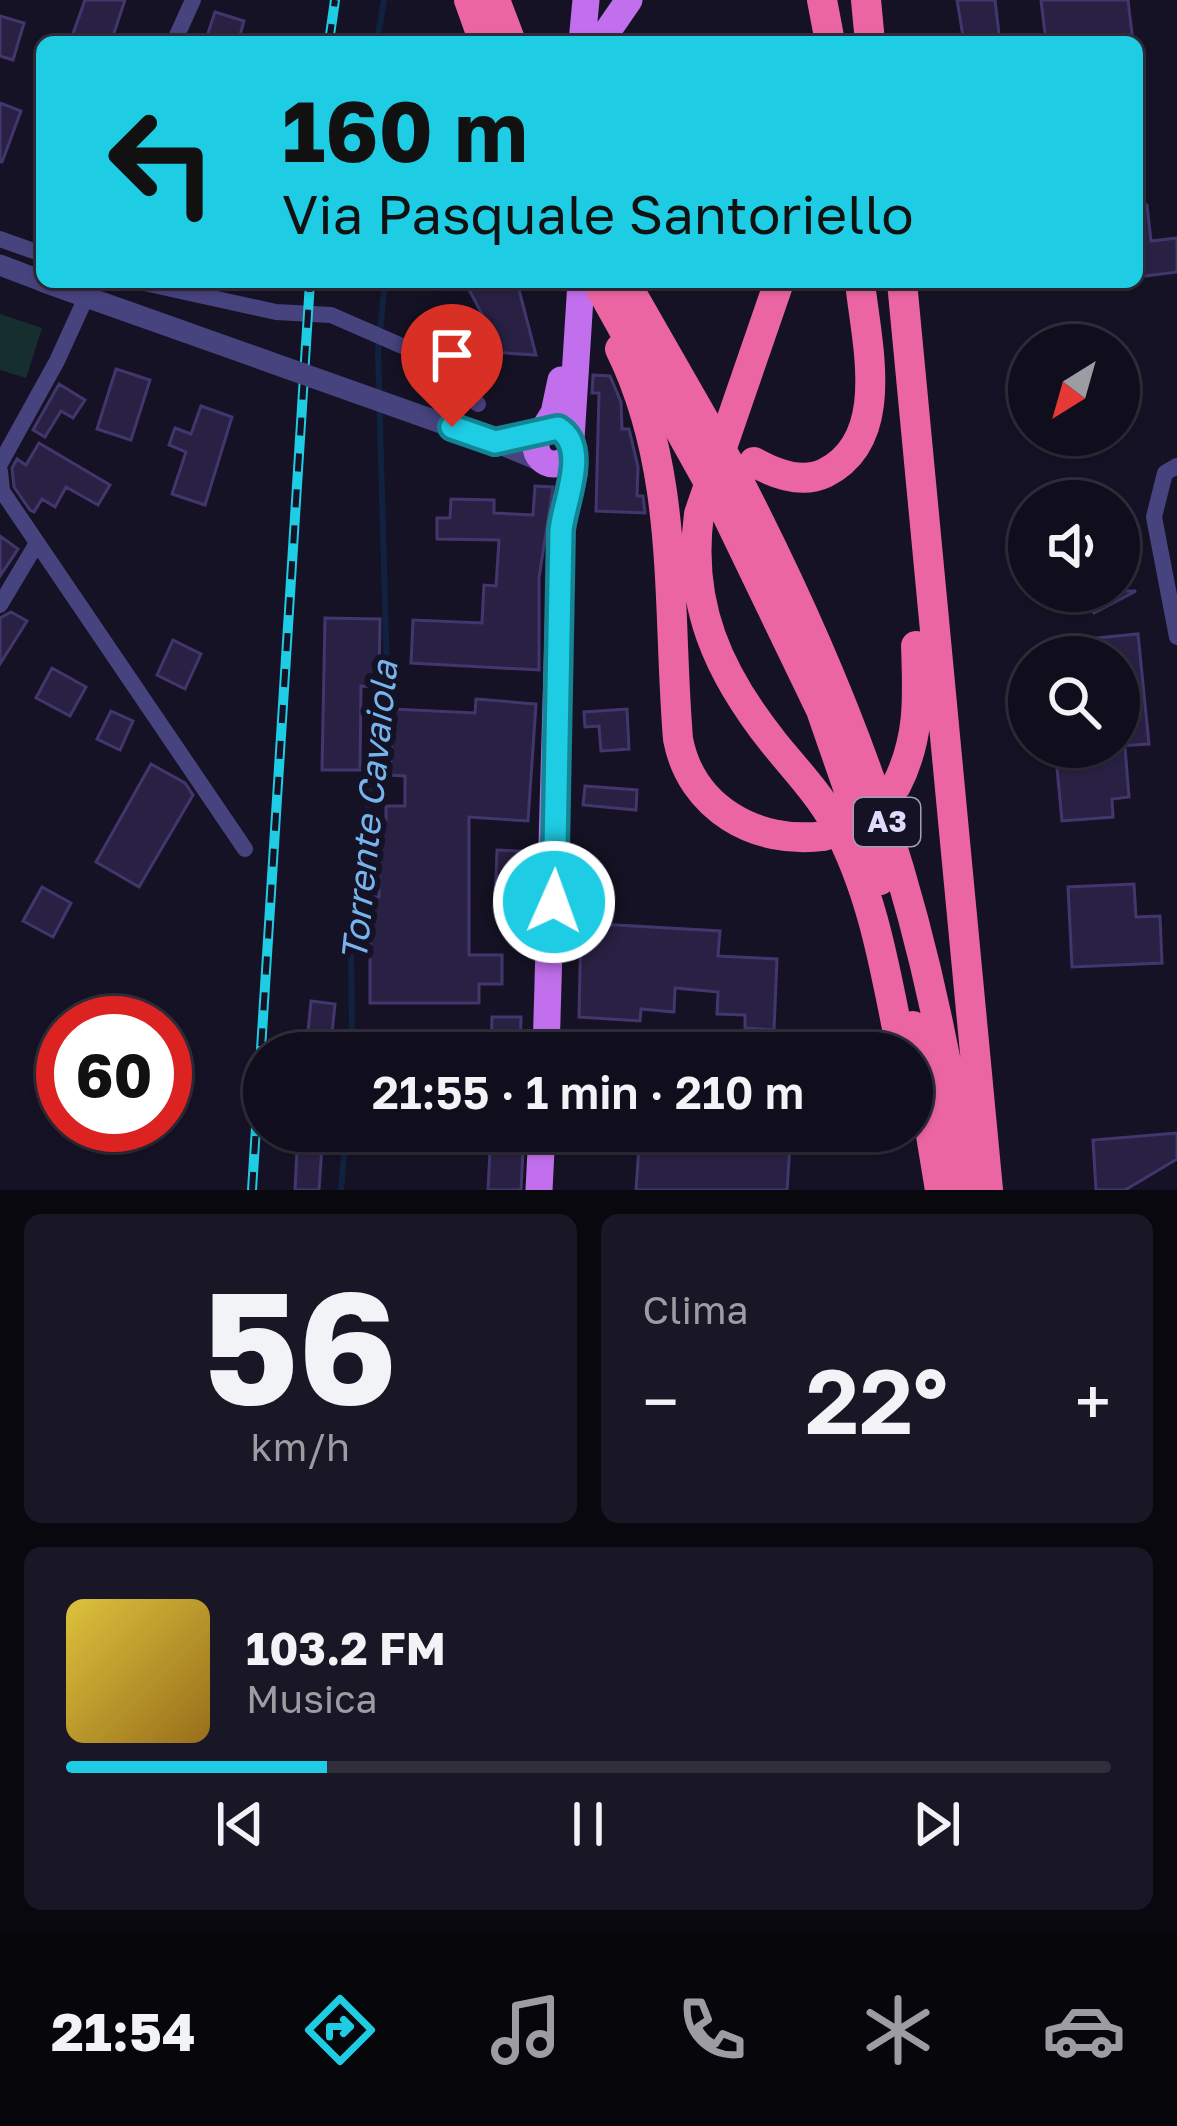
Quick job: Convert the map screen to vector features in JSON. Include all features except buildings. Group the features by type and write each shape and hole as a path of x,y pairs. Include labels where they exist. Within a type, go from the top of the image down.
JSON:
{"highway":[{"path":"470,0 482,36"},
{"path":"495,0 509,36"},
{"path":"822,0 829,36"},
{"path":"866,0 869,36"},
{"name":"A3","path":"598,288 656,437 678,739 686,770 709,800 745,827 797,840 824,836"},
{"name":"A3","path":"599,288 727,515 821,710 881,884 908,990 938,1190"},
{"name":"A3","path":"629,288 745,469 843,700 904,872 933,991 967,1190"},
{"path":"644,288 745,469 818,477 857,446 869,409 861,288"},
{"path":"777,288 699,514 698,599 723,668 834,820 853,861 880,942 898,1032"},
{"name":"A3","path":"883,288 919,718 910,758 896,786"},
{"path":"903,288 988,1190"},
{"path":"927,1152 938,1190"}],"main road":[{"path":"583,36 586,0"},
{"path":"604,36 629,0"},
{"path":"547,1032 563,507 553,448 568,288"},
{"path":"553,448 580,288"},
{"path":"539,1190 541,1152"}],"street":[{"path":"177,36 194,0"},
{"path":"0,239 36,252"},
{"path":"0,265 36,279"},
{"path":"60,288 495,442 553,448"},
{"path":"90,288 0,468 2,491 244,849"},
{"path":"167,288 276,312 331,315 392,341 452,380 478,404"},
{"path":"1177,466 1165,473 1154,517 1177,637"},
{"path":"0,605 37,543"}],"green space":[{"path":"0,314 42,328 26,378 0,370"}],"waterway":[{"name":"Torrente Cavaiola","path":"378,36 384,0"},
{"name":"Torrente Cavaiola","path":"352,1032 351,924 387,675 378,350 384,288"},
{"name":"Torrente Cavaiola","path":"341,1190 344,1152"}],"railway":[{"path":"330,36 335,0"},
{"path":"252,1190 310,288"}],"route":[{"path":"452,427 495,442 558,428 572,444 574,474 561,530 554,902"}]}
